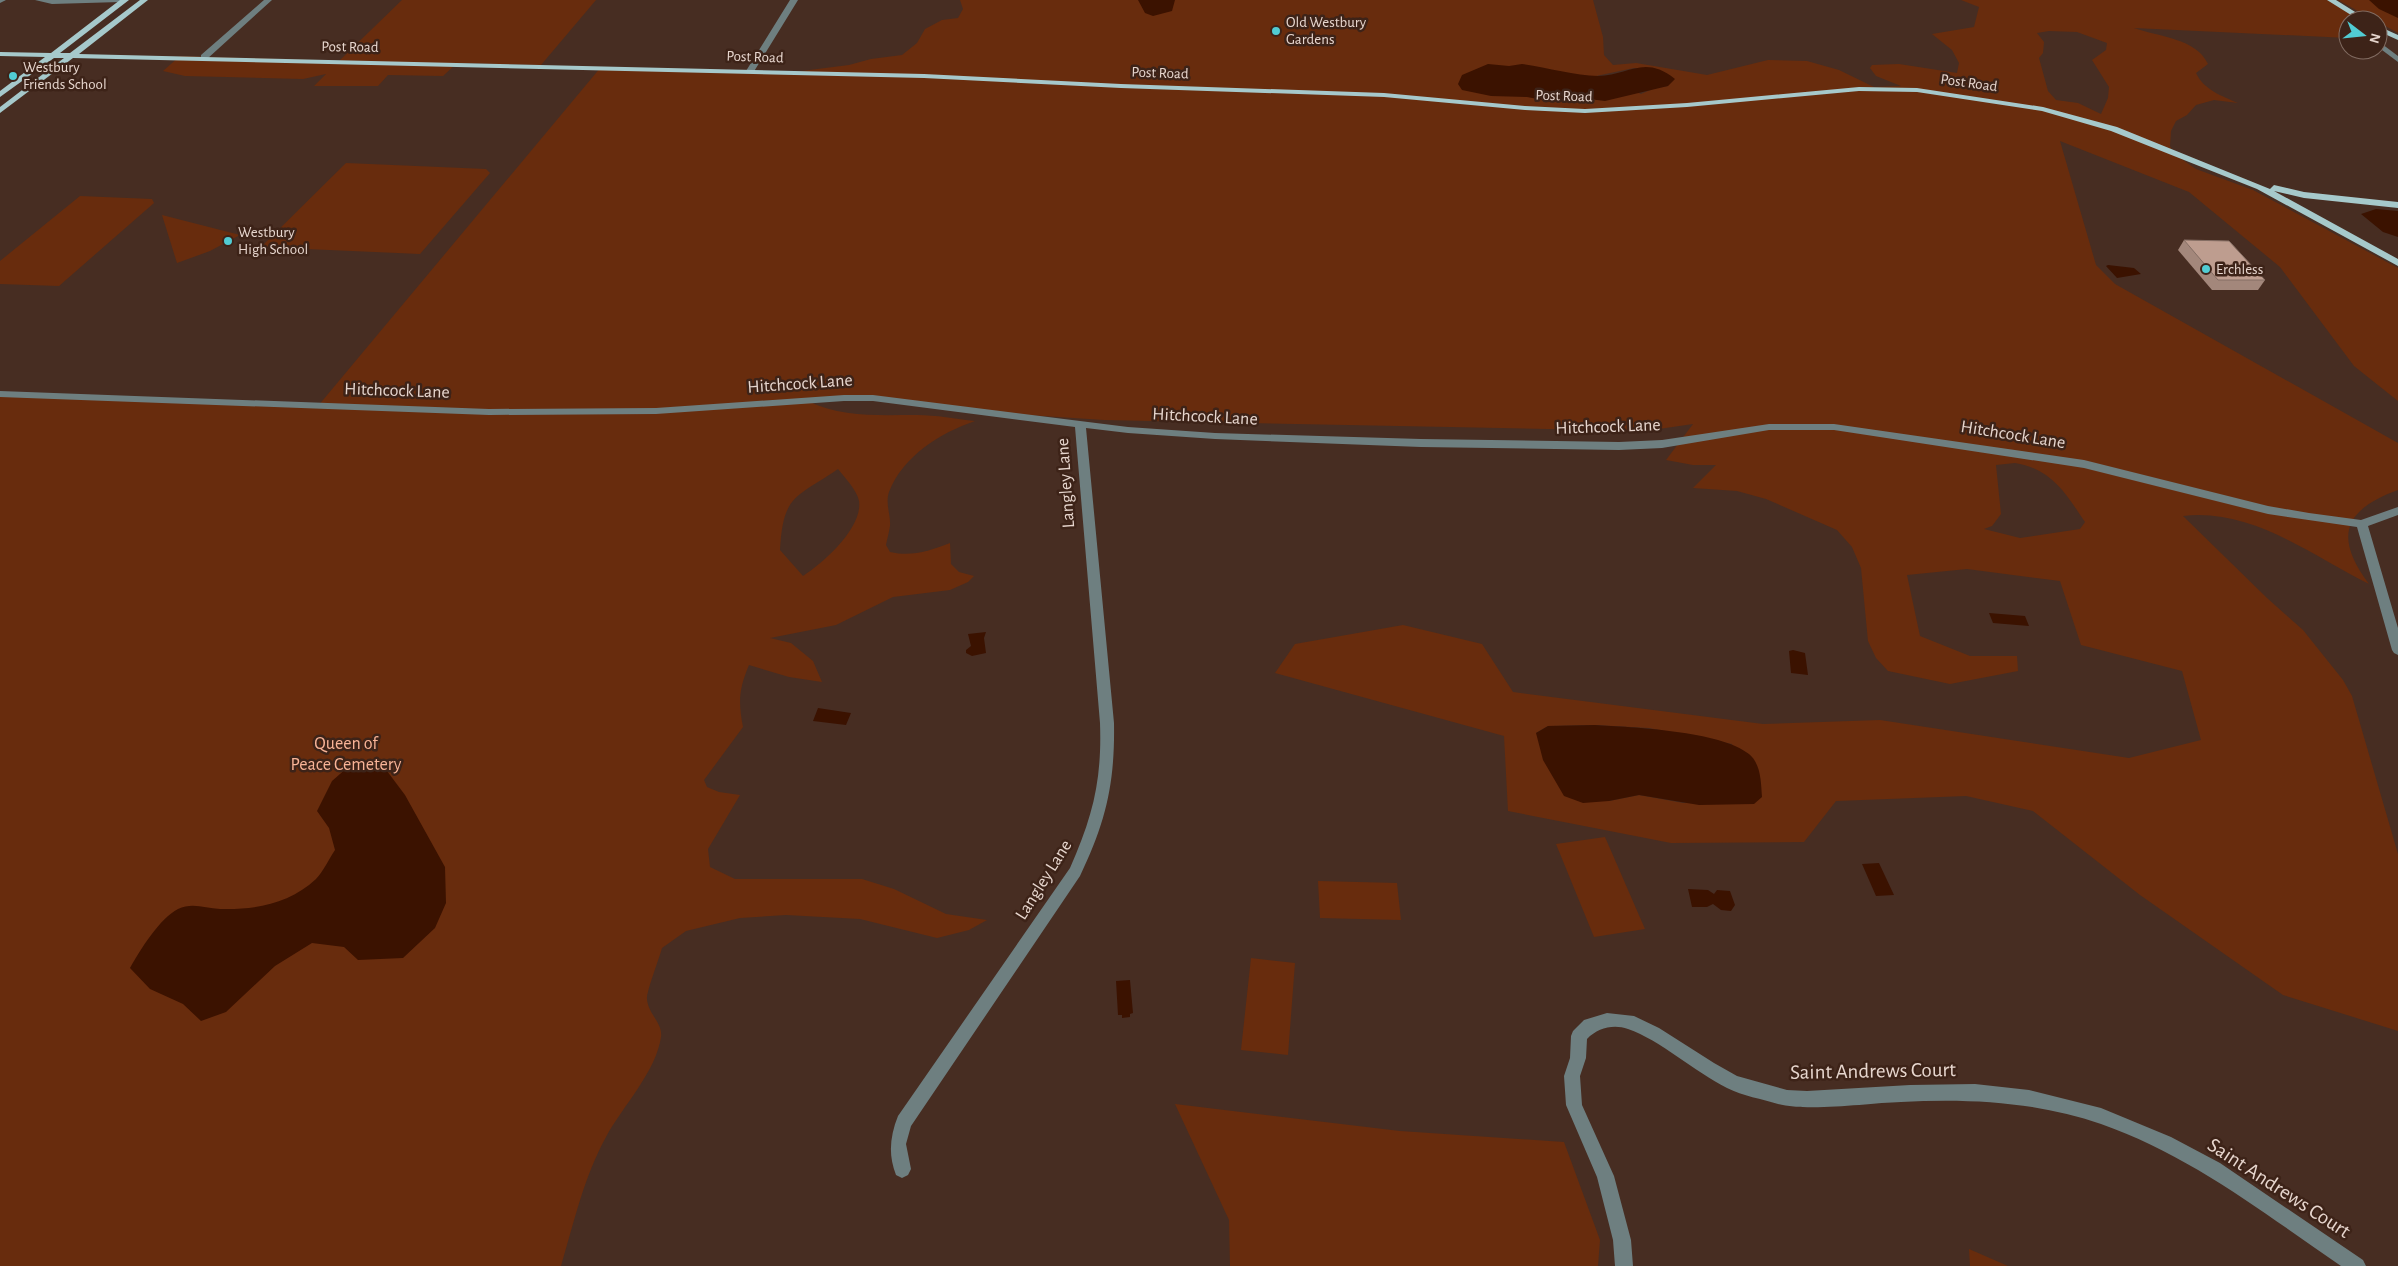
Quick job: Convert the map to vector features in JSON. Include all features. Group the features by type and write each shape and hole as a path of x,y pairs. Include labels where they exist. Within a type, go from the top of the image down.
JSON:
{"main road":[{"path":"0,95 125,0"},
{"path":"0,111 144,0"},
{"path":"2331,0 2348,10"},
{"name":"Post Road","path":"0,54 204,57 924,76 1122,86 1384,95 1525,108 1584,111 1687,105 1860,89 1910,90 2010,103 2076,117 2144,140 2233,175 2299,207 2398,263"},
{"name":"Post Road","path":"2233,175 2304,195 2398,205"},
{"path":"2299,207 2294,198 2304,195"}],"street":[{"path":"39,0 52,2 120,0"},
{"path":"204,57 268,0"},
{"path":"750,71 794,0"},
{"path":"2388,52 2398,60"},
{"name":"Hitchcock Lane","path":"0,394 489,412 656,411 844,398 873,398 1080,424 1216,436 1578,446 1662,444 1769,426 1834,427 1939,441 2084,464 2268,510 2309,518 2362,524 2398,511"},
{"name":"Langley Lane","path":"902,1169 898,1144 904,1122 1075,872 1096,828 1106,791 1109,761 1107,723 1080,424"},
{"path":"2362,524 2395,626 2398,650"},
{"name":"Saint Andrews Court","path":"1624,1266 1622,1240 1605,1176 1574,1105 1572,1076 1578,1058 1580,1036 1590,1025 1608,1020 1628,1021 1645,1029 1734,1083 1787,1098 1806,1099 1910,1093 1975,1092 2029,1098 2101,1116 2165,1143 2214,1169 2357,1266"}],"green space":[{"path":"402,0 596,0 541,65 457,63 443,76 388,75 378,86 314,86 326,74 303,79 185,76 163,71 180,56 339,61"},
{"name":"Queen of Peace Cemetery","path":"960,0 1593,0 1603,37 1604,55 1613,65 1636,63 1707,75 1768,60 1807,61 1839,70 1874,87 1901,86 1876,76 1870,68 1872,65 1899,64 1957,73 1959,63 1952,50 1932,34 1974,27 1979,7 1961,0 2331,0 2348,10 2338,10 2338,38 2134,28 2176,40 2195,49 2208,64 2196,73 2199,79 2214,92 2238,103 2214,100 2196,105 2187,115 2176,121 2171,131 2170,146 2174,154 2196,169 2253,190 2398,268 2398,401 2354,366 2280,267 2189,192 2060,141 2096,265 2115,284 2398,443 2398,490 2365,507 2355,516 2350,527 2348,539 2351,552 2369,584 2280,536 2257,526 2233,519 2208,515 2183,516 2267,598 2303,630 2343,680 2352,696 2398,854 2398,1031 2283,995 2140,895 2033,811 1966,796 1836,801 1804,842 1671,843 1508,811 1504,736 1275,673 1295,644 1403,625 1482,644 1513,692 1763,724 1880,720 2129,758 2201,740 2182,671 2081,645 2060,581 1967,569 1907,575 1920,636 1970,656 2017,656 2018,671 1950,684 1888,671 1876,658 1868,641 1861,568 1852,547 1837,530 1766,499 1737,491 1693,488 1716,465 1693,465 1666,460 1693,424 1645,431 1104,420 1011,414 873,398 808,401 848,413 924,415 975,421 936,439 924,447 903,467 895,479 888,496 890,526 886,545 890,552 906,554 928,551 950,543 951,564 959,572 974,576 968,582 950,590 893,597 836,625 770,638 791,643 813,661 822,682 789,677 749,665 740,695 743,727 704,780 707,787 719,792 740,795 708,849 710,867 735,879 862,879 894,889 946,914 987,920 969,930 937,938 860,919 786,915 740,918 686,931 662,948 647,996 650,1009 660,1027 661,1037 658,1050 646,1076 598,1152 580,1200 561,1266 0,1266 0,394 318,406 601,67 794,72 849,65 871,59 902,55 917,43 925,29 942,20 958,18 963,9","holes":["2049,31 2077,32 2107,43 2106,50 2092,60 2109,87 2108,98 2101,114 2078,103 2056,100 2048,91 2039,58 2043,53 2044,42 2037,33","1634,68 1655,68 1668,86 1655,88 1641,94 1596,76","2015,463 2039,471 2057,484 2085,522 2080,529 2020,538 1984,529 1992,526 2001,514 1996,465","838,469 856,493 859,501 859,511 855,522 840,544 821,563 803,576 780,550 784,518 794,499","1595,725 1649,728 1732,744 1754,804 1683,803 1639,795 1609,801 1536,733 1548,726"]},
{"path":"2338,0 2398,0 2398,33 2388,28 2388,10 2356,10"},
{"path":"346,163 486,169 490,173 420,254 261,247"},
{"path":"80,196 152,199 154,203 59,286 0,284 0,261"},
{"path":"162,215 240,235 210,251 177,263"},
{"path":"1605,837 1645,929 1594,937 1556,844"},
{"path":"1318,881 1397,883 1401,920 1320,918"},
{"path":"1251,958 1295,963 1288,1055 1241,1050"},
{"path":"1175,1104 1400,1131 1564,1142 1600,1240 1598,1266 1230,1266 1229,1220"},
{"path":"1969,1249 2008,1266 1970,1266"}],"shaded area":[{"path":"1138,0 1175,0 1172,11 1153,16 1145,13"},
{"path":"2369,0 2398,0 2398,18 2388,13 2388,10 2379,9"},
{"path":"1488,64 1509,66 1522,64 1580,75 1598,76 1645,67 1664,72 1675,79 1668,86 1605,101 1589,99 1553,102 1527,97 1491,96 1462,90 1458,84 1462,75"},
{"path":"2376,209 2398,211 2398,237 2383,232 2361,214"},
{"path":"2106,266 2134,268 2141,274 2117,278"},
{"path":"1989,613 2025,616 2029,626 1993,623"},
{"path":"986,632 984,638 986,653 972,656 966,653 966,650 971,646 968,634"},
{"path":"1789,651 1805,653 1808,675 1791,673"},
{"path":"818,708 851,713 846,725 813,721"},
{"path":"1595,725 1697,735 1736,746 1749,754 1756,763 1760,774 1762,797 1754,804 1699,805 1639,795 1609,801 1583,803 1564,796 1543,760 1536,733 1548,726"},
{"path":"356,760 384,767 405,795 445,867 446,903 435,928 403,958 358,960 344,947 312,943 275,966 226,1012 201,1021 183,1004 150,989 130,968 151,935 171,913 188,906 220,909 259,907 283,900 306,888 316,879 335,850 329,828 317,811 332,781"},
{"path":"1879,863 1894,895 1876,896 1862,864"},
{"path":"1688,889 1708,890 1714,894 1717,890 1730,891 1735,905 1731,911 1721,910 1713,904 1707,907 1692,907"},
{"path":"1130,980 1133,1013 1130,1014 1130,1017 1122,1018 1122,1015 1118,1015 1116,981"}],"building":[{"path":"2184,240 2229,241 2265,280 2218,280"}],"place":[{"name":"Old Westbury Gardens","path":"1276,31"},
{"name":"Westbury Friends School","path":"13,76"},
{"name":"Westbury High School","path":"228,241"},
{"name":"Erchless","path":"2206,269"}]}
